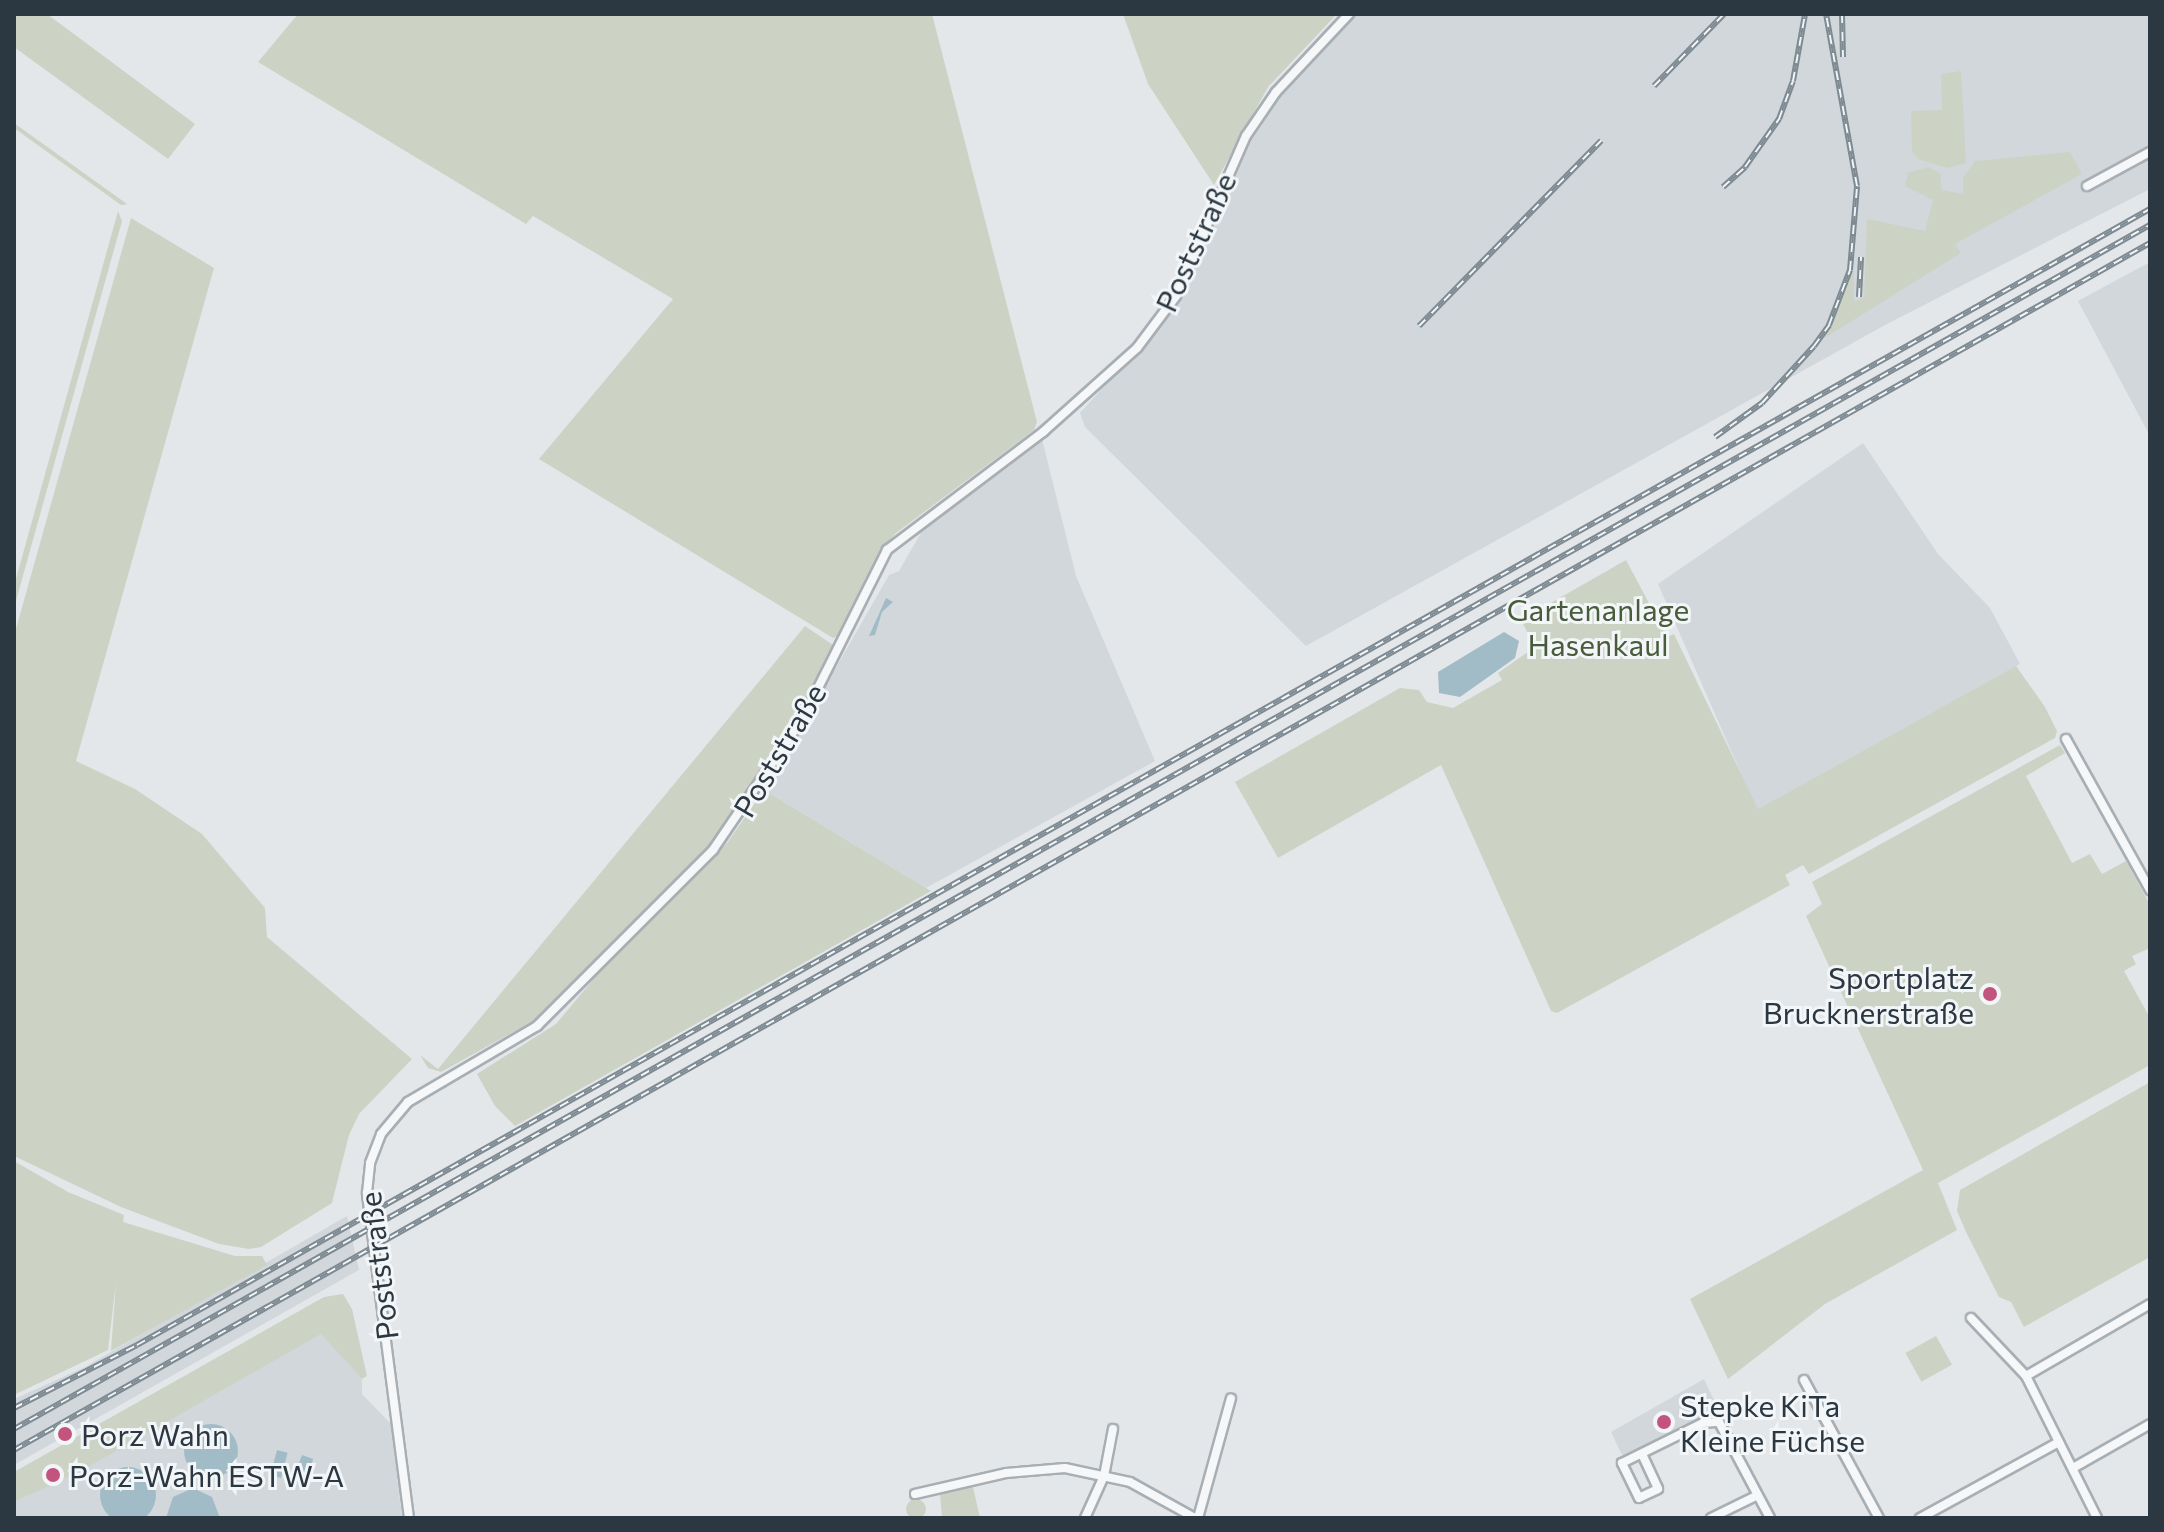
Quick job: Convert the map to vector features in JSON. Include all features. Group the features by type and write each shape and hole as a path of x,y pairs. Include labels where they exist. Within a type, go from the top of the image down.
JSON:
{"street":[{"name":"Poststraße","path":"409,1518 367,1193 370,1163 381,1134 408,1102 537,1026 713,850 804,716 887,550 1043,432 1137,348 1176,296 1246,136 1276,92 1349,14"},
{"path":"2087,186 2150,152"},
{"path":"2066,739 2150,890"},
{"path":"2026,1376 2150,1304"},
{"path":"1971,1318 2026,1376 2097,1518"},
{"path":"1804,1380 1879,1518"},
{"path":"915,1494 1029,1469 1065,1468 1130,1482 1196,1518 1231,1398"},
{"path":"1642,1454 1658,1489 1639,1498 1622,1463 1713,1420 1723,1426 1756,1496 1770,1518"},
{"path":"2073,1468 2150,1424"},
{"path":"1085,1518 1104,1476 1113,1429"},
{"path":"1920,1518 2059,1442"},
{"path":"1711,1518 1756,1496"}],"shaded area":[{"path":"1355,14 2150,14 2150,189 1887,324 1306,646 1085,427 1080,413 1173,310 1249,144 1282,95"},
{"path":"2150,262 2150,436 2078,301"},
{"path":"1042,439 1076,576 1155,761 926,888 764,790 803,726 812,724 814,706 889,575 899,571 926,524"},
{"path":"1863,443 1938,554 1990,608 2020,664 1757,810 1658,584"},
{"path":"347,1216 359,1270 14,1465 14,1399 85,1367"},
{"path":"321,1333 362,1379 362,1394 391,1424 402,1518 14,1518 14,1502 79,1471"},
{"name":"Stepke KiTa Kleine Füchse","path":"1704,1379 1719,1411 1623,1457 1611,1432"}],"green space":[{"path":"14,14 47,14 195,124 168,159 14,47"},
{"path":"298,14 932,14 1037,422 1034,430 896,533 882,549 842,635 833,638 539,459 673,299 533,216 526,224 258,62"},
{"path":"1123,14 1337,14 1268,87 1214,185 1148,84"},
{"path":"1961,71 1966,163 1947,168 1918,159 1912,152 1911,111 1942,110 1941,74"},
{"path":"14,123 129,204 121,205 14,128"},
{"path":"2070,152 2082,174 1955,244 1961,253 1825,338 1854,270 1854,301 1864,298 1867,219 1925,231 1933,200 1905,186 1908,173 1928,167 1940,173 1942,190 1963,194 1963,178 1975,161"},
{"path":"118,211 122,221 14,608 14,586"},
{"path":"131,218 214,268 76,761 135,789 202,834 265,908 267,937 412,1059 359,1114 349,1135 332,1203 261,1247 249,1249 219,1244 121,1207 14,1156 14,636"},
{"name":"Gartenanlage Hasenkaul","path":"1626,560 1667,637 1674,634 1758,809 2016,666 2045,707 2057,731 2055,738 1809,874 1803,865 1785,875 1790,885 1557,1013 1551,1011 1441,765 1278,858 1235,782 1400,688 1419,690 1427,702 1453,708 1502,680 1498,673 1535,647 1521,620"},
{"path":"805,626 836,647 755,785 713,842 535,1020 441,1072 428,1068 420,1055 438,1069"},
{"name":"Sportplatz Brucknerstraße","path":"2060,745 2065,753 2026,776 2072,863 2090,854 2102,874 2126,861 2150,905 2150,948 2132,956 2136,964 2124,971 2150,1018 2150,1065 1938,1183 1957,1230 1825,1304 1728,1379 1690,1299 1923,1170 1806,916 1822,904 1812,882"},
{"path":"764,790 931,891 515,1126 495,1106 477,1074 556,1024 621,946 727,843"},
{"path":"2150,1082 2150,1257 2024,1327 2011,1302 1999,1297 1966,1232 1957,1211 1960,1190"},
{"path":"14,1161 68,1192 124,1215 123,1222 235,1256 262,1256 267,1265 111,1351 116,1282 108,1350 14,1395"},
{"path":"343,1294 352,1309 367,1376 362,1379 321,1334 79,1472 14,1502 14,1472 324,1297"},
{"path":"1936,1336 1952,1365 1921,1382 1905,1353"},
{"path":"973,1487 980,1518 942,1518 940,1494"},
{"path":"916,1499 923,1502 926,1509 923,1516 916,1519 909,1516 906,1509 909,1502"}],"water":[{"path":"886,598 893,602 882,612 875,635 869,636"},
{"path":"1504,632 1519,641 1515,658 1460,697 1439,693 1438,672"},
{"path":"211,1424 230,1432 238,1451 230,1470 211,1478 192,1470 184,1451 192,1432"},
{"path":"277,1450 288,1453 281,1478 270,1475"},
{"path":"302,1455 313,1459 304,1484 293,1480"},
{"path":"128,1467 148,1475 156,1495 148,1515 128,1523 108,1515 100,1495 108,1475"},
{"path":"193,1488 212,1497 220,1518 166,1518 173,1497"}],"railway":[{"path":"1654,86 1724,14"},
{"path":"1723,187 1745,167 1779,119 1793,81 1805,14"},
{"path":"1715,437 1762,403 1814,346 1829,325 1850,270 1857,186 1826,14"},
{"path":"1842,14 1843,57"},
{"path":"1419,326 1601,141"},
{"path":"14,1408 137,1345 2150,209"},
{"path":"14,1429 2150,225"},
{"path":"14,1450 2150,243"},
{"path":"1859,297 1861,257"}],"place":[{"name":"Sportplatz Brucknerstraße","path":"1990,994"},
{"name":"Stepke KiTa Kleine Füchse","path":"1664,1422"},
{"name":"Porz Wahn","path":"65,1434"},
{"name":"Porz-Wahn ESTW-A","path":"53,1475"}]}
